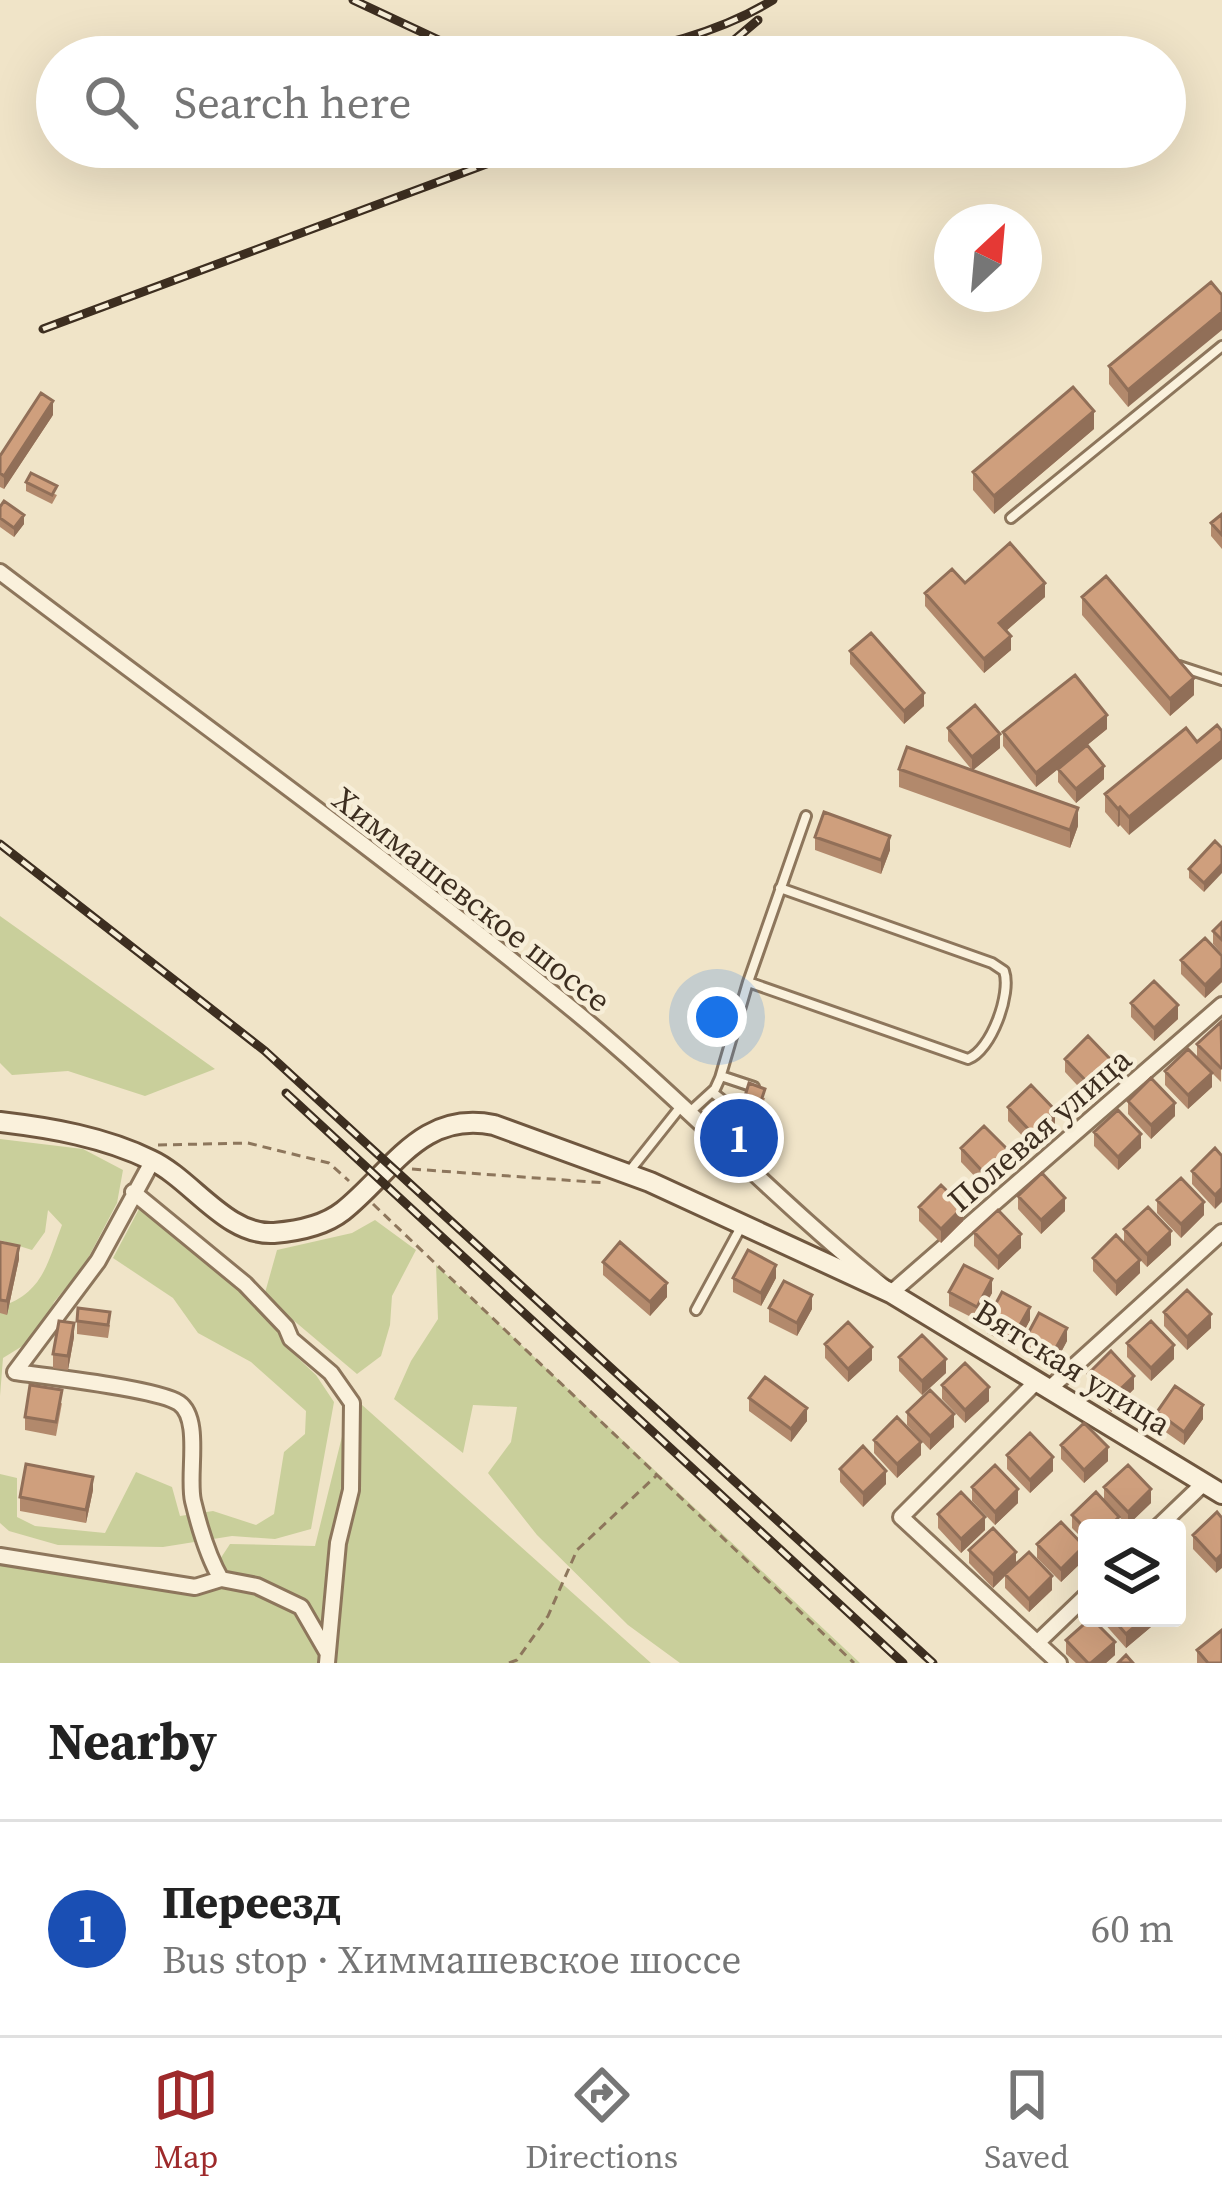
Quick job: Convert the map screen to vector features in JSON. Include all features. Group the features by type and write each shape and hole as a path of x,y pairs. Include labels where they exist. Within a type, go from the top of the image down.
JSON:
{"main road":[{"name":"Вятская улица","path":"0,1122 156,1153 237,1225 267,1234 328,1221 419,1138 446,1125 470,1123 523,1135 650,1182 891,1293 1222,1494"},
{"path":"1204,1483 1222,1466"}],"street":[{"name":"Химмашевское шоссе","path":"0,572 484,938 687,1108 814,1232 891,1293"},
{"name":"Полевая улица","path":"891,1293 1222,1005"},
{"path":"156,1153 98,1261 15,1372 178,1402 191,1419 192,1499 221,1579"},
{"path":"133,1192 245,1284 286,1327 291,1339 331,1373 352,1403 351,1490 338,1544 327,1657"},
{"path":"1059,1663 901,1516 1222,1232"},
{"path":"1166,1519 1204,1483"},
{"path":"0,1556 194,1587 221,1579 257,1586 302,1606 327,1657"},
{"path":"1037,1643 1078,1604"}],"lane":[{"path":"1011,518 1222,346"},
{"path":"1165,650 1178,666 1222,680"},
{"path":"626,1176 687,1108 712,1092 722,1076 748,982 806,816"},
{"path":"748,982 968,1059 981,1054 1008,984 1004,971 992,963 780,888"},
{"path":"722,1076 756,1087"},
{"path":"712,1092 757,1117"},
{"path":"696,1310 741,1227"}],"path":[{"path":"156,1153 248,1143 329,1162 854,1663"},
{"path":"410,1169 604,1183"},
{"path":"509,1663 520,1661 548,1616 577,1550 657,1475"}],"green space":[{"path":"0,916 215,1069 145,1096 68,1071 12,1075 0,1063"},
{"path":"0,1139 83,1149 123,1170 117,1203 84,1266 54,1302 42,1334 3,1358 0,1396 0,1307 35,1285 62,1225 48,1210 45,1232 32,1250 0,1240"},
{"path":"139,1209 241,1291 279,1329 285,1346 316,1375 334,1402 311,1529 275,1539 232,1536 163,1547 58,1545 9,1531 0,1523 0,1474 17,1478 17,1517 35,1526 105,1533 136,1472 172,1487 180,1516 213,1511 256,1525 274,1514 284,1452 305,1434 306,1411 251,1362 198,1333 173,1298 113,1258"},
{"path":"375,1220 416,1250 392,1296 381,1356 357,1374 263,1300 277,1250 352,1233"},
{"path":"436,1265 860,1663 680,1663 628,1625 537,1535 488,1473 511,1442 517,1407 473,1405 463,1453 394,1399 438,1319"},
{"path":"352,1396 651,1663 0,1663 0,1558 199,1591 230,1544 315,1546"}],"building":[{"path":"1211,282 1222,295 1222,312 1128,390 1109,366"},
{"path":"1073,387 1094,411 994,496 973,472"},
{"path":"41,393 53,401 4,476 0,456"},
{"path":"31,473 57,486 52,495 26,482"},
{"path":"4,501 24,515 14,528 0,518"},
{"path":"1222,514 1222,535 1211,523"},
{"path":"1010,543 1045,583 999,623 1011,636 984,659 925,593 952,569 965,583"},
{"path":"1106,576 1194,678 1170,699 1082,597"},
{"path":"871,633 924,693 904,711 850,651"},
{"path":"1075,675 1107,715 1036,773 1003,732"},
{"path":"975,705 1000,734 972,757 948,728"},
{"path":"1217,725 1222,741 1129,817 1105,794 1186,728 1197,742"},
{"path":"1087,745 1104,766 1076,789 1058,769"},
{"path":"907,747 1078,808 1070,830 899,769"},
{"path":"824,812 890,836 881,860 815,837"},
{"path":"1215,841 1222,848 1222,864 1204,883 1189,869"},
{"path":"1205,938 1222,956 1222,968 1205,985 1181,960"},
{"path":"1154,981 1178,1005 1154,1028 1131,1003"},
{"path":"1221,1022 1222,1067 1221,1068 1197,1044"},
{"path":"1088,1036 1112,1061 1088,1083 1065,1059"},
{"path":"1188,1049 1212,1073 1188,1095 1165,1071"},
{"path":"1151,1078 1175,1103 1151,1125 1128,1101"},
{"path":"749,1083 765,1089 761,1101 745,1096"},
{"path":"1031,1085 1055,1110 1031,1132 1008,1107"},
{"path":"1118,1110 1141,1134 1118,1157 1094,1132"},
{"path":"984,1126 1008,1150 984,1173 961,1148"},
{"path":"1215,1148 1222,1156 1222,1188 1215,1195 1192,1171"},
{"path":"1042,1173 1065,1198 1041,1220 1018,1196"},
{"path":"1181,1178 1204,1202 1181,1224 1157,1200"},
{"path":"941,1185 963,1207 941,1229 919,1207"},
{"path":"1148,1207 1171,1231 1147,1254 1124,1229"},
{"path":"998,1210 1021,1234 998,1257 974,1232"},
{"path":"1116,1235 1140,1260 1116,1282 1093,1258"},
{"path":"0,1242 19,1246 7,1301 0,1300"},
{"path":"620,1242 667,1283 650,1302 603,1262"},
{"path":"748,1250 776,1265 761,1293 733,1278"},
{"path":"964,1265 992,1279 977,1307 949,1292"},
{"path":"784,1281 812,1295 797,1323 769,1308"},
{"path":"1187,1290 1211,1314 1187,1337 1164,1312"},
{"path":"1002,1292 1030,1307 1015,1334 987,1320"},
{"path":"78,1308 110,1312 108,1325 77,1321"},
{"path":"1039,1313 1067,1328 1052,1355 1024,1341"},
{"path":"59,1321 74,1323 68,1356 53,1354"},
{"path":"1151,1321 1174,1345 1151,1368 1127,1343"},
{"path":"848,1322 872,1347 848,1369 825,1344"},
{"path":"922,1335 946,1359 922,1381 899,1357"},
{"path":"1111,1351 1134,1376 1111,1398 1088,1374"},
{"path":"965,1363 989,1387 965,1410 942,1385"},
{"path":"765,1377 807,1408 791,1429 749,1398"},
{"path":"30,1385 62,1390 56,1422 25,1417"},
{"path":"1175,1386 1203,1405 1184,1432 1157,1412"},
{"path":"930,1390 954,1414 930,1436 907,1412"},
{"path":"897,1417 921,1442 897,1464 874,1440"},
{"path":"1084,1423 1108,1447 1084,1470 1061,1445"},
{"path":"1030,1433 1053,1457 1030,1480 1007,1455"},
{"path":"863,1446 886,1471 863,1493 840,1469"},
{"path":"26,1464 93,1477 86,1510 20,1497"},
{"path":"995,1465 1018,1489 995,1512 972,1487"},
{"path":"1128,1465 1151,1489 1128,1512 1104,1487"},
{"path":"961,1492 985,1517 961,1539 938,1514"},
{"path":"1096,1492 1119,1517 1078,1521 1072,1515"},
{"path":"1217,1512 1222,1518 1222,1554 1216,1560 1193,1535"},
{"path":"1061,1522 1078,1540 1078,1552 1061,1569 1037,1544"},
{"path":"993,1528 1016,1552 993,1574 969,1550"},
{"path":"1029,1552 1052,1576 1029,1599 1005,1574"},
{"path":"1081,1627 1100,1627 1115,1642 1088,1663 1066,1640"},
{"path":"1222,1630 1222,1663 1208,1663 1197,1650"}],"railway":[{"path":"353,0 430,36"},
{"path":"690,36 773,0"},
{"path":"739,36 758,20"},
{"path":"43,329 476,168"},
{"path":"0,844 265,1051 933,1663"},
{"path":"286,1093 903,1663"}],"place":[{"name":"Переезд","path":"739,1138"}]}
